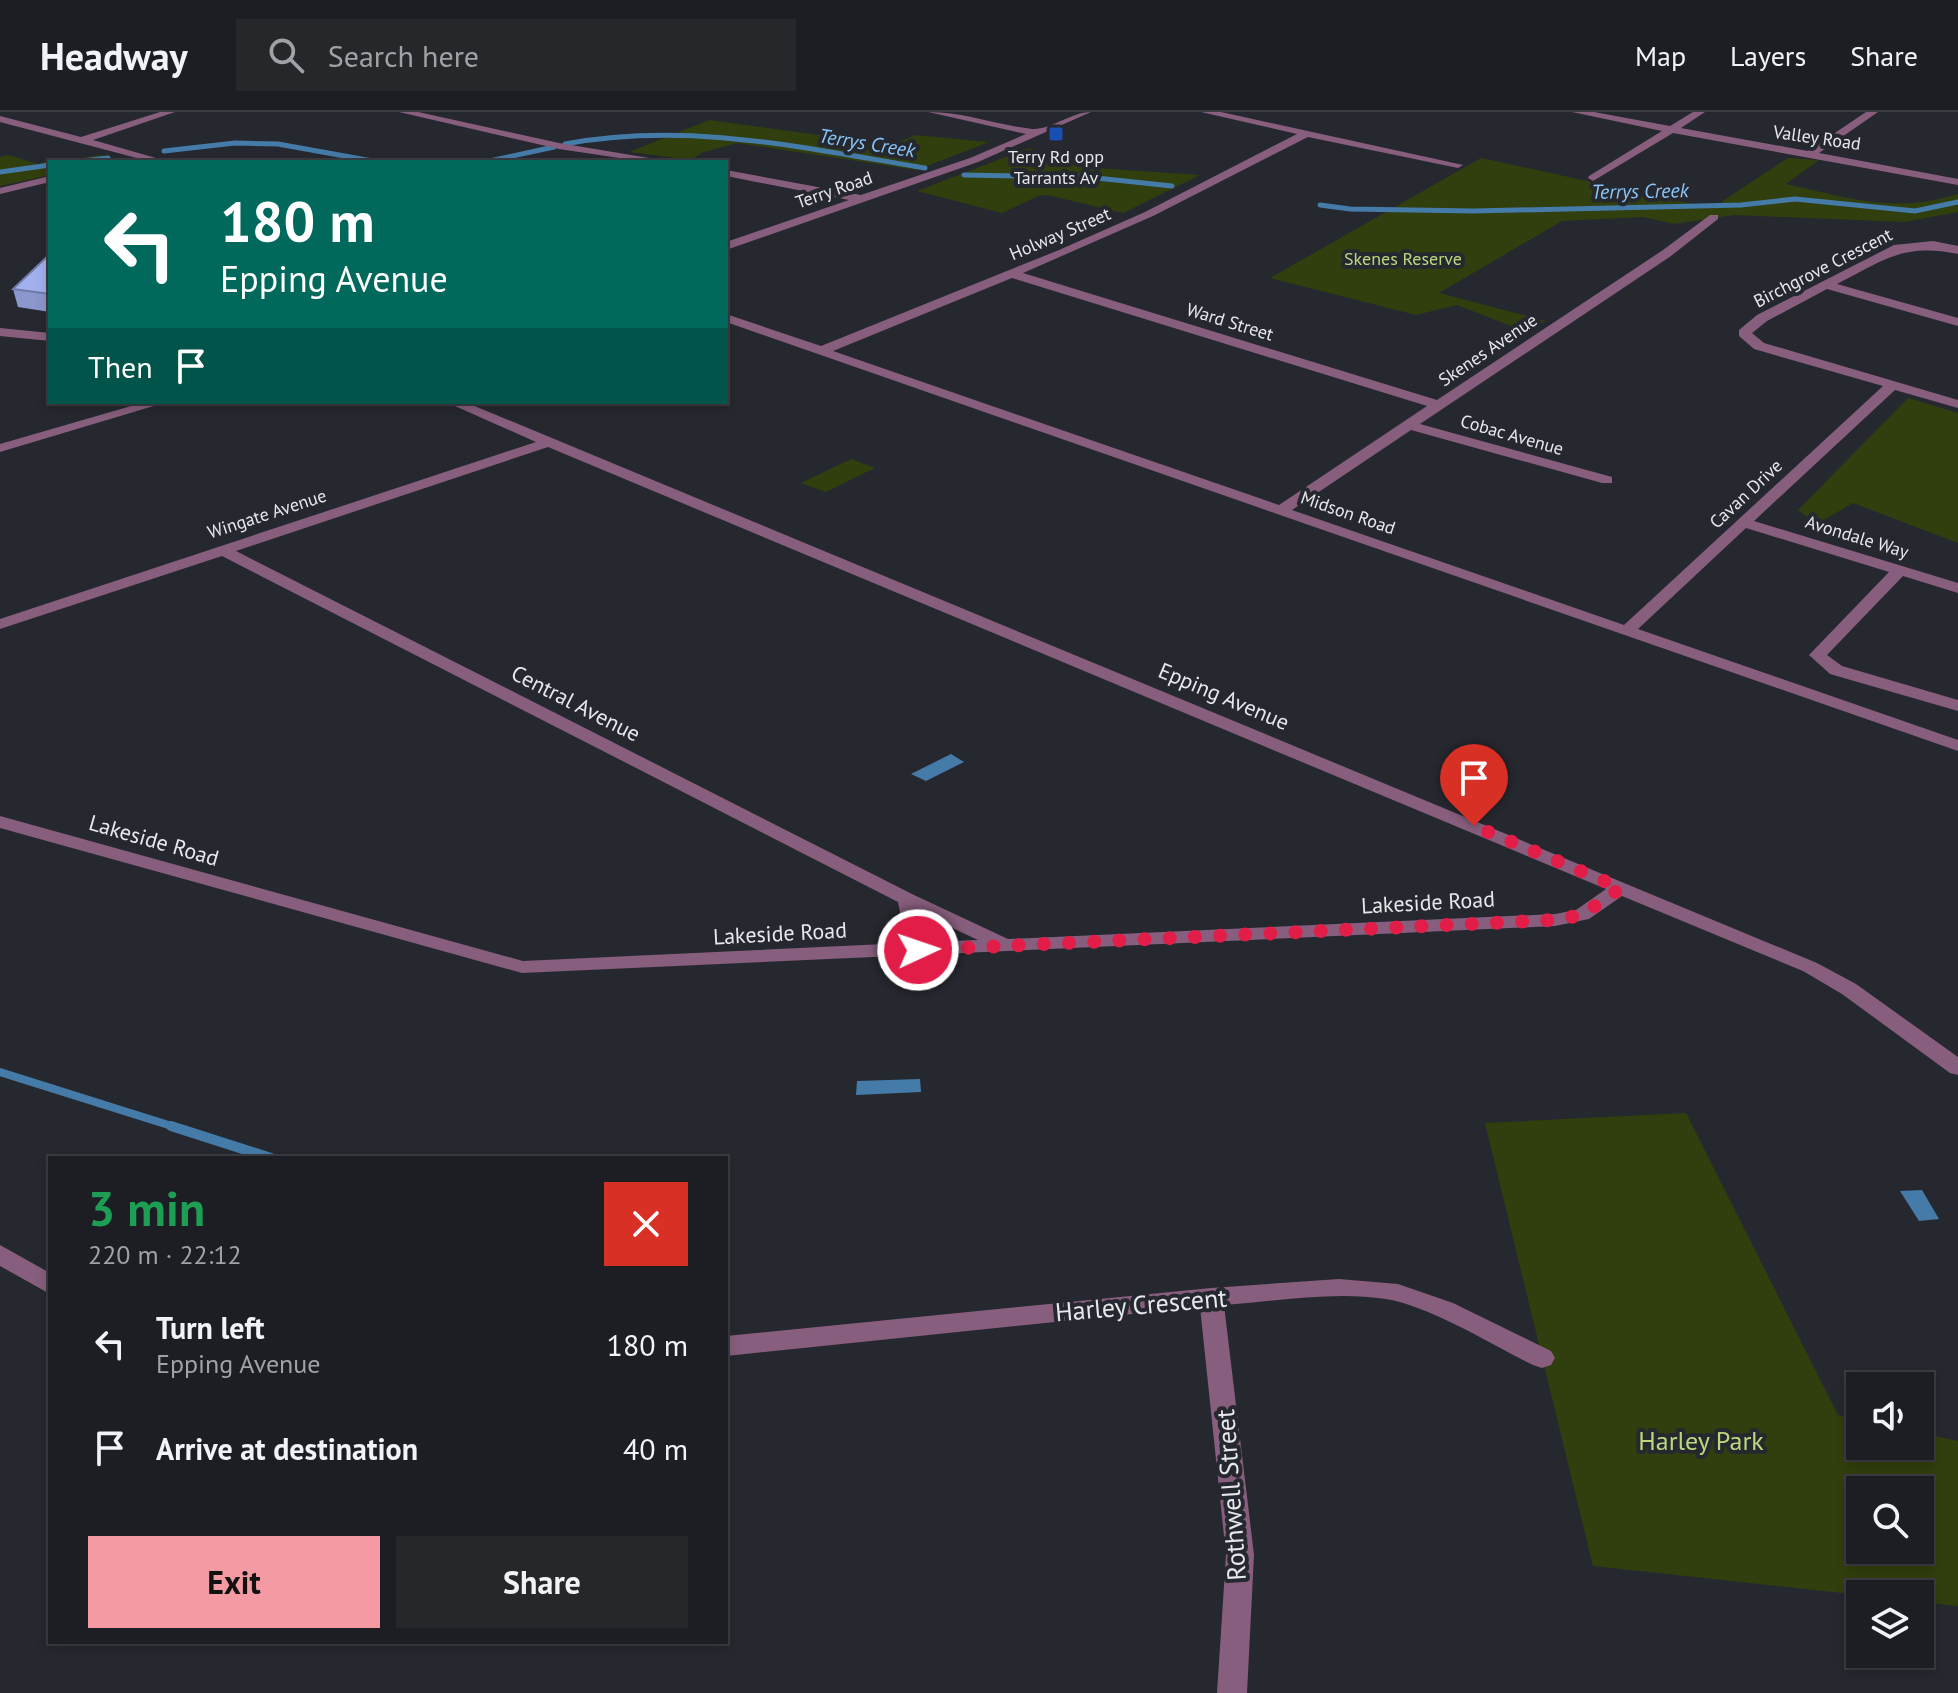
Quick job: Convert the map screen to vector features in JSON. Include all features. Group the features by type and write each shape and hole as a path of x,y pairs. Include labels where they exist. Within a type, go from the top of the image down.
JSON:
{"street":[{"path":"81,140 170,112"},
{"path":"404,112 559,146 654,160"},
{"path":"933,112 1038,133"},
{"name":"Terry Road","path":"728,245 974,160 1086,112"},
{"path":"1206,112 1458,165"},
{"name":"Valley Road","path":"1577,112 1958,182"},
{"path":"1593,178 1700,112"},
{"path":"1811,154 1873,112"},
{"path":"0,119 156,160"},
{"name":"Holway Street","path":"821,351 1012,274 1149,214 1307,133"},
{"path":"141,160 148,158"},
{"path":"1945,179 1958,169"},
{"path":"728,173 863,199"},
{"path":"0,191 48,179"},
{"name":"Skenes Avenue","path":"1280,511 1667,253 1714,217"},
{"name":"Birchgrove Crescent","path":"1958,250 1933,245 1898,248 1751,325 1744,333 1748,339 1958,404"},
{"name":"Ward Street","path":"1012,274 1437,405"},
{"path":"1826,285 1958,322"},
{"name":"Midson Road","path":"728,319 1958,746"},
{"path":"0,332 48,337"},
{"name":"Cavan Drive","path":"1627,631 1892,385"},
{"path":"0,448 153,404"},
{"name":"Epping Avenue","path":"458,404 1810,967 1849,989 1958,1068"},
{"name":"Cobac Avenue","path":"1408,425 1607,480"},
{"name":"Wingate Avenue","path":"0,624 546,443"},
{"name":"Avondale Way","path":"1745,523 1958,588"},
{"name":"Central Avenue","path":"223,550 907,899 1006,946"},
{"path":"1899,571 1817,655 1836,670 1958,706"},
{"name":"Lakeside Road","path":"0,822 522,967 1555,920 1582,915 1621,888"},
{"path":"907,899 918,950"},
{"path":"0,1254 48,1284"},
{"name":"Harley Crescent","path":"728,1346 1211,1297 1339,1288 1389,1290 1444,1310 1542,1358"},
{"name":"Rothwell Street","path":"1211,1297 1240,1555 1232,1693"}],"green space":[{"path":"709,120 892,145 915,135 989,142 917,170 737,143 701,153 691,160 629,152"},
{"path":"1029,148 1081,167 1200,175 1123,213 1047,195 1038,196 1002,213 917,191"},
{"path":"8,155 38,164 48,161 48,175 0,186 0,157"},
{"path":"101,155 119,160 67,160"},
{"name":"Skenes Reserve","path":"1481,158 1712,208 1788,158 1819,160 1786,184 1872,202 1913,203 1958,194 1958,212 1904,222 1734,215 1674,224 1643,217 1562,221 1439,293 1546,321 1526,332 1457,305 1416,315 1270,278"},
{"path":"1908,398 1958,413 1958,543 1853,503 1817,524 1798,510"},
{"path":"851,459 875,468 826,492 801,483"},
{"name":"Harley Park","path":"1686,1113 1838,1415 1846,1417 1846,1460 1934,1460 1934,1436 1958,1441 1958,1606 1934,1603 1934,1580 1846,1580 1846,1593 1593,1566 1485,1123"}],"water":[{"path":"951,754 964,762 926,781 911,774"},
{"path":"920,1079 921,1092 856,1095 857,1081"},
{"path":"1922,1190 1939,1219 1919,1221 1900,1191"}],"building":[{"path":"48,256 48,294 13,289"}],"waterway":[{"name":"Terrys Creek","path":"565,144 656,135 701,136 790,146 925,168"},
{"name":"Terrys Creek","path":"164,151 235,143 278,144 367,160"},
{"name":"Terrys Creek","path":"494,160 554,147"},
{"name":"Terrys Creek","path":"91,160 108,158"},
{"name":"Terrys Creek","path":"0,172 48,165"},
{"name":"Terrys Creek","path":"964,175 1087,177 1172,186"},
{"name":"Terrys Creek","path":"1320,205 1350,209 1474,211 1741,205 1795,199 1915,211 1958,202"},
{"path":"0,1072 178,1128"},
{"path":"171,1126 265,1156"}],"place":[{"name":"Terry Rd opp Tarrants Av","path":"1056,134"}],"route":[{"path":"918,950 1555,920 1582,915 1621,888 1474,826"}]}
